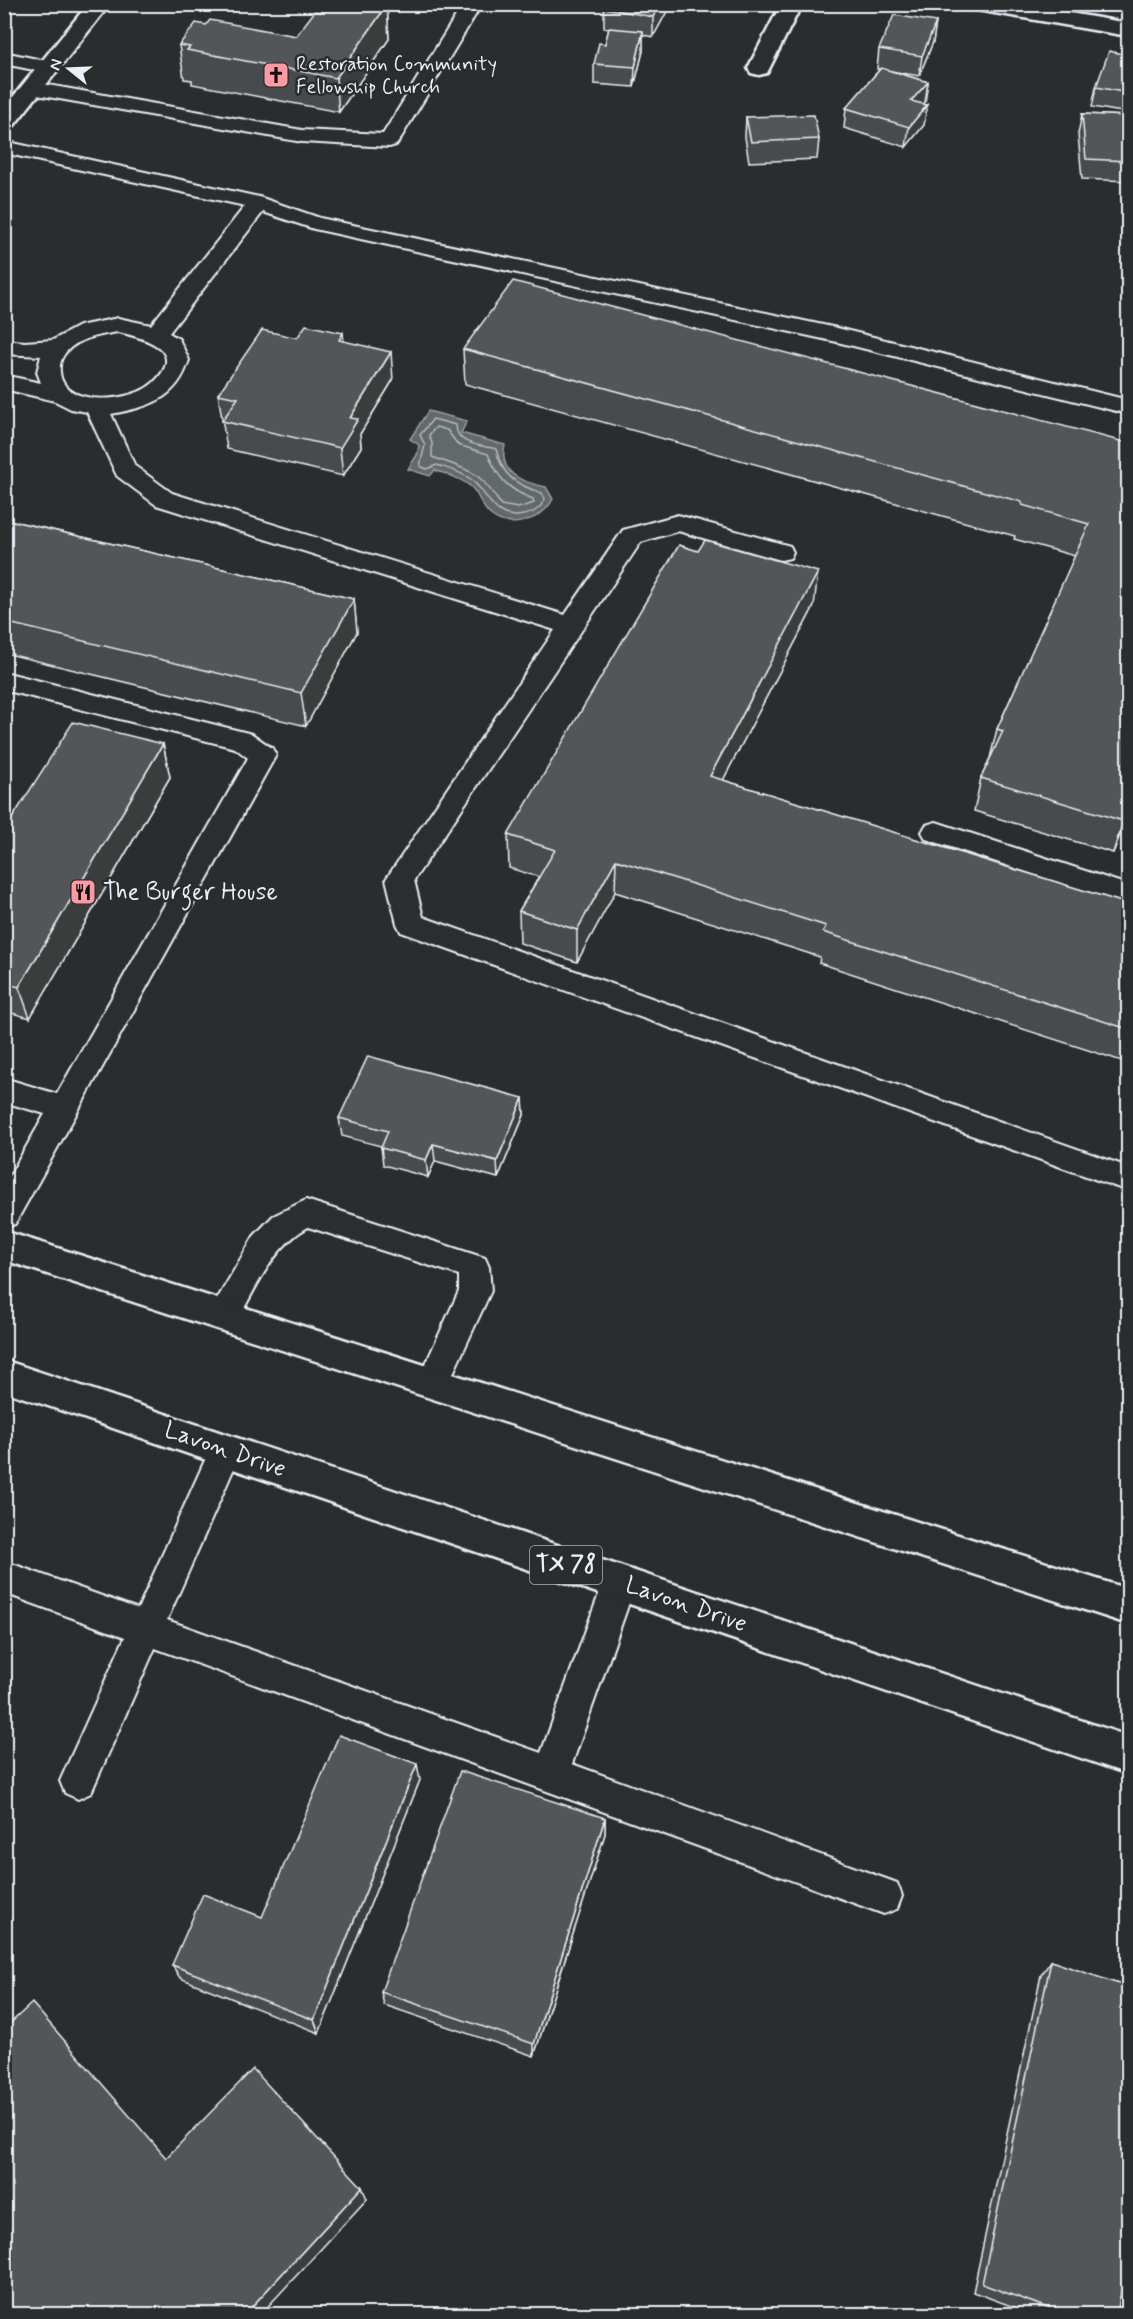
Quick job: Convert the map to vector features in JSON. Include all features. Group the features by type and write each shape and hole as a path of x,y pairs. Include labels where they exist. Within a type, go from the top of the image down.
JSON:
{"main road":[{"path":"4,123 100,4"},
{"path":"759,68 792,4"},
{"path":"977,4 1128,30"},
{"path":"4,1245 1128,1607"},
{"name":"Lavon Drive","path":"4,1375 1128,1755"}],"lane":[{"path":"31,88 302,136 389,141 473,4"},
{"path":"4,58 49,67"},
{"path":"4,147 259,203 314,223 837,335 1128,407"},
{"path":"157,333 259,203"},
{"path":"4,347 20,350 43,349 60,345 76,335 96,328 118,325 139,327 157,333 171,343 177,356 177,370 168,383 155,394 137,402 117,407 96,407 76,403 63,396 51,385 47,372 50,358 60,345"},
{"path":"4,382 63,396"},
{"path":"96,407 125,470 165,499 571,626"},
{"path":"781,552 678,523 632,536 400,879 411,924 1128,1179"},
{"path":"4,681 75,711 243,741 263,755 4,1215"},
{"path":"936,832 1128,895"},
{"path":"4,1090 65,1108"},
{"path":"224,1315 265,1245 284,1225 306,1213 444,1256 474,1267 475,1291 434,1383"},
{"path":"78,1781 226,1450"},
{"path":"4,1577 884,1896"},
{"path":"551,1774 619,1583"}],"water":[{"path":"428,411 467,421 461,433 505,445 505,463 509,470 521,479 546,487 553,499 548,506 526,521 500,520 488,513 470,486 455,477 435,470 430,476 408,469 417,455 419,445 410,439"}],"building":[{"path":"325,4 387,5 336,78 187,50 190,47 179,45 196,23 206,25 210,20 296,36 315,11 320,12"},
{"path":"606,4 660,4 653,17 604,8"},
{"path":"894,15 936,22 922,56 879,49"},
{"path":"609,28 643,31 635,67 594,64 599,43 605,44"},
{"path":"1109,51 1128,55 1128,93 1096,87"},
{"path":"881,68 928,82 911,101 927,105 909,127 846,108"},
{"path":"1082,114 1128,116 1128,161 1086,159"},
{"path":"814,115 819,139 751,142 746,117"},
{"path":"513,281 1128,443 1128,806 1123,821 981,778 1003,731 997,729 1089,524 1022,505 1022,502 463,349"},
{"path":"306,325 343,333 339,340 391,352 350,418 358,419 340,448 222,421 238,398 218,394 262,330 297,338"},
{"path":"4,519 354,599 301,693 4,622"},
{"path":"705,540 818,572 710,776 1128,904 1128,1029 823,932 826,926 616,860 577,930 519,911 555,850 508,835 679,545 698,551"},
{"path":"73,722 163,744 19,987 4,983 4,831"},
{"path":"368,1056 523,1098 497,1161 433,1144 426,1160 381,1148 388,1131 339,1118"},
{"path":"339,1735 417,1764 314,2020 172,1965 203,1894 262,1917"},
{"path":"460,1771 605,1818 534,2044 381,1992"},
{"path":"1051,1961 1128,1987 1128,2254 1117,2314 1064,2314 982,2284"},
{"path":"32,2003 166,2158 253,2069 362,2187 245,2314 4,2314 4,2029"}],"place":[{"name":"Restoration Community Fellowship Church","path":"276,75"},
{"name":"The Burger House","path":"83,892"}]}
